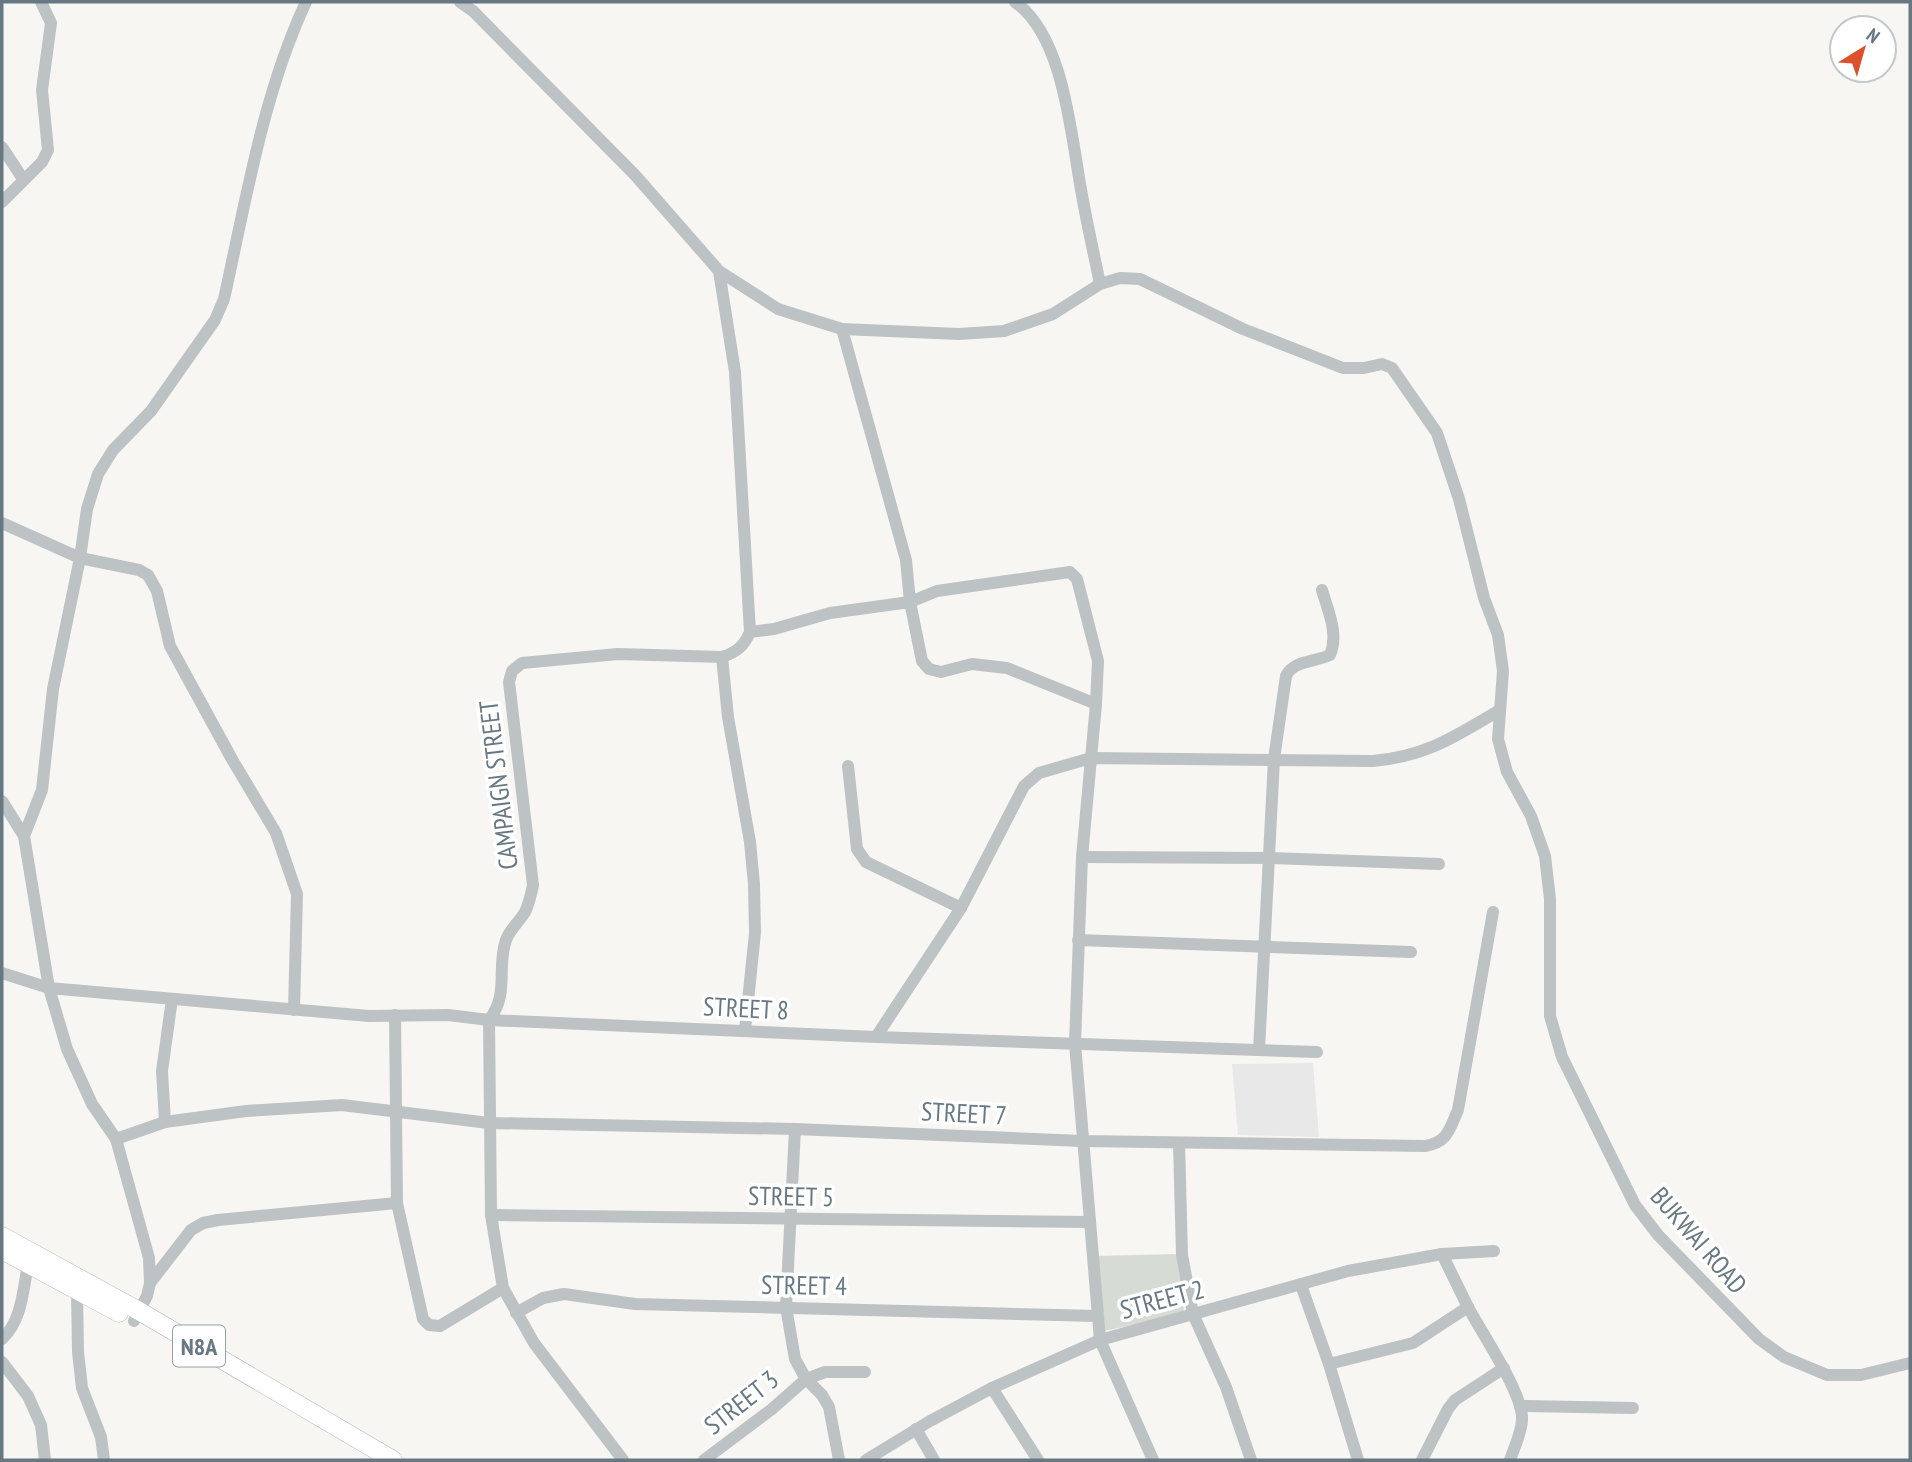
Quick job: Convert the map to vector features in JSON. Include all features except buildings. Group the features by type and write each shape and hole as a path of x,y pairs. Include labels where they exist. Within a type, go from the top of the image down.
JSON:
{"highway":[{"name":"N8A","path":"2,1236 371,1460"},
{"name":"N8A","path":"2,1250 77,1291 136,1316 393,1460"}],"street":[{"path":"2,202 42,162 48,150 42,90 51,23 41,2"},
{"path":"24,836 42,790 53,689 80,558 86,509 98,474 113,450 151,411 215,320 224,299 261,135 292,31 306,2"},
{"path":"460,2 474,6 635,175 719,271 778,309 842,329 958,334 1004,331 1053,314 1100,284 1066,101 1038,25 1026,9 1015,2"},
{"path":"2,147 23,179"},
{"path":"719,271 735,372 750,632 745,644 734,653 722,657 728,718 750,842 754,884 755,933 745,1030"},
{"name":"BUKWAI ROAD","path":"1100,284 1119,278 1140,279 1243,329 1343,368 1364,368 1382,364 1392,368 1437,433 1459,499 1484,598 1498,635 1503,671 1498,739 1507,772 1531,816 1545,856 1550,899 1550,1016 1562,1057 1635,1205 1658,1235 1759,1339 1784,1357 1828,1375 1860,1375 1910,1363"},
{"path":"842,329 906,561 910,602 922,661 929,669 941,672 972,664 1007,668 1096,705"},
{"path":"2,523 80,558 139,570 148,575 157,591 170,646 276,833 298,894 294,1010"},
{"path":"750,632 774,629 830,613 910,602 937,592 1070,572 1077,579 1098,661 1082,857 1075,1043 1097,1316 1100,1340 1153,1460"},
{"path":"1259,1050 1274,760 1289,669 1330,655 1335,645 1322,590"},
{"name":"CAMPAIGN STREET","path":"623,1460 548,1361 516,1313 503,1287 491,1215 489,1020 498,1008 503,985 506,941 513,926 524,913 533,886 509,682 512,671 522,663 618,654 722,657"},
{"path":"876,1037 961,908 1024,786 1039,773 1091,758 1373,761 1403,758 1439,746 1500,710"},
{"path":"848,766 857,849 866,862 961,908"},
{"path":"2,801 24,836 49,988 67,1049 92,1104 117,1139 149,1258 150,1283"},
{"path":"1082,857 1269,858 1439,864"},
{"name":"STREET 7","path":"117,1139 165,1122 246,1111 342,1105 489,1123 795,1129 1082,1141 1424,1146 1438,1143 1447,1135 1458,1110 1493,912"},
{"path":"1078,940 1411,952"},
{"name":"STREET 8","path":"2,973 49,988 369,1016 448,1016 876,1037 1317,1052"},
{"path":"165,1122 162,1071 172,999"},
{"path":"395,1015 397,1203 423,1319 429,1325 440,1326 503,1287"},
{"path":"795,1129 786,1307 794,1359 829,1407 839,1460"},
{"path":"1179,1143 1182,1255 1192,1314 1226,1387 1251,1460"},
{"path":"136,1316 150,1283 191,1230 203,1223 397,1203"},
{"name":"STREET 5","path":"491,1215 1090,1223"},
{"name":"STREET 2","path":"866,1460 916,1429 992,1388 1100,1340 1348,1271 1442,1254 1494,1251"},
{"path":"1442,1254 1468,1307 1504,1368 1520,1406 1522,1421 1510,1460"},
{"path":"2,1339 13,1326 18,1314 28,1264"},
{"path":"1301,1285 1329,1364 1358,1460"},
{"path":"77,1291 78,1352 82,1388 101,1437 104,1460"},
{"name":"STREET 4","path":"516,1313 543,1298 564,1294 635,1304 1097,1316"},
{"path":"1329,1364 1413,1343 1468,1307"},
{"path":"2,1362 28,1396 41,1425 45,1460"},
{"path":"1422,1460 1455,1400 1504,1368"},
{"path":"807,1379 825,1372 865,1372"},
{"name":"STREET 3","path":"704,1460 807,1379"},
{"path":"992,1388 1038,1460"},
{"path":"1520,1406 1633,1408"},
{"path":"916,1429 934,1460"}],"shaded area":[{"path":"1313,1063 1319,1137 1238,1135 1232,1064"},
{"path":"1180,1254 1184,1315 1098,1332 1093,1256"}]}
